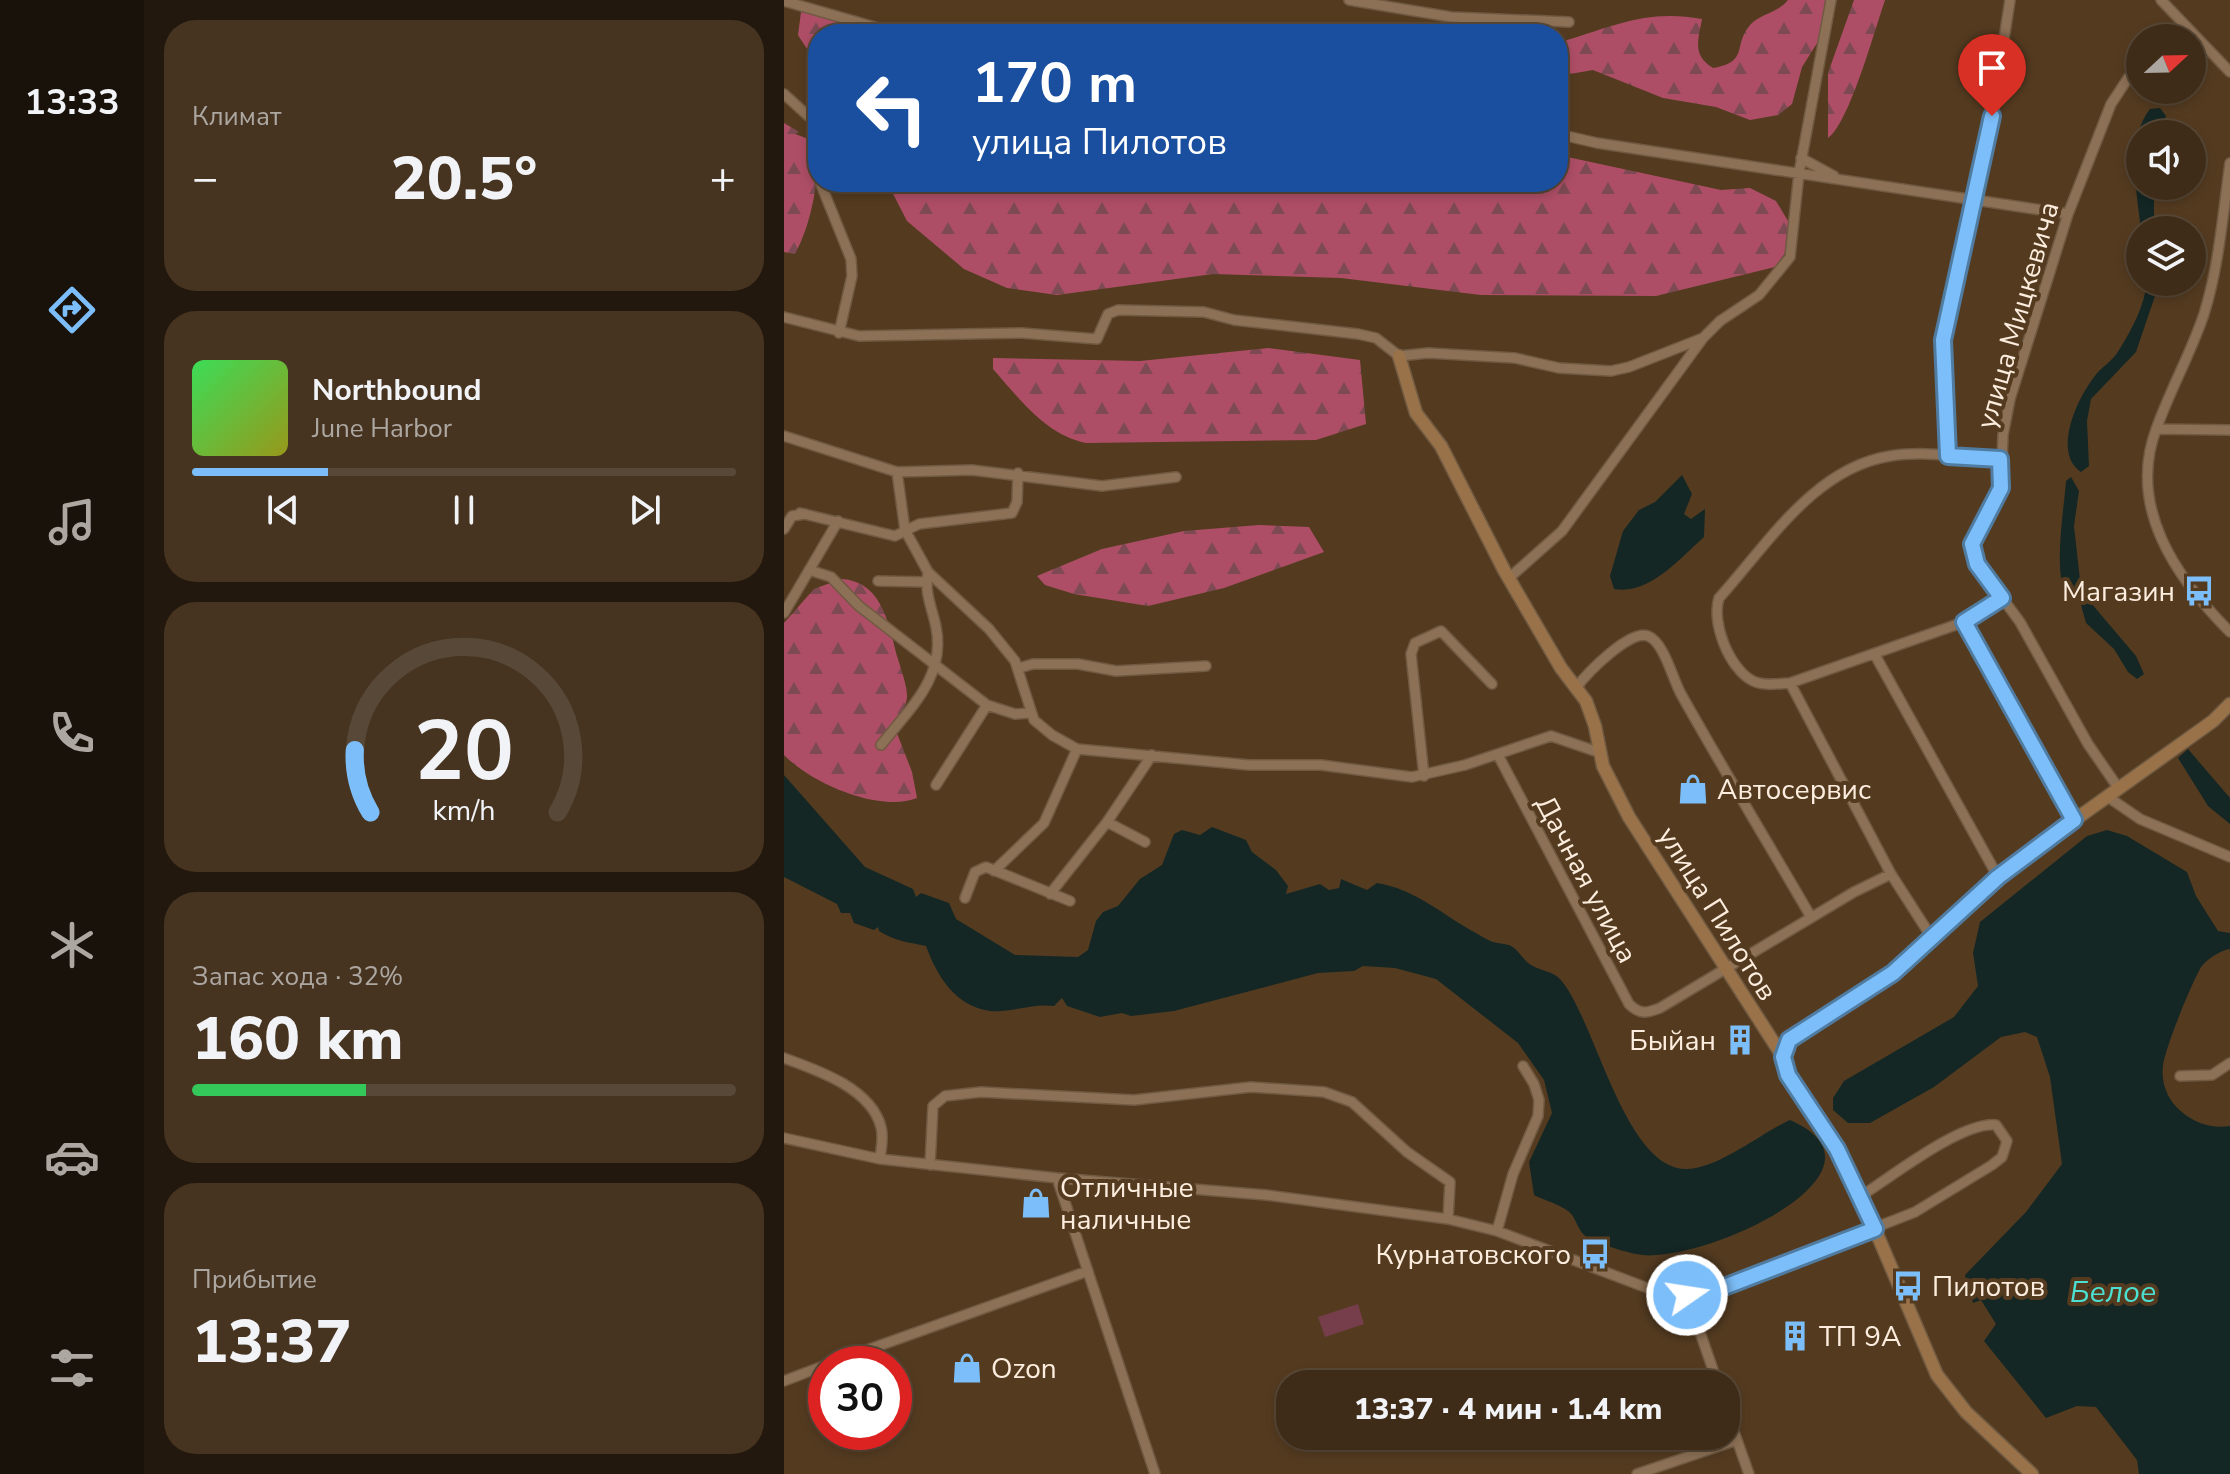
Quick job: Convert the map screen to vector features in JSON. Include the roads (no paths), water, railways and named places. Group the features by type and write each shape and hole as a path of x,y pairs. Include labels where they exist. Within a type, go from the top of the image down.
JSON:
{"street":[{"path":"784,0 865,24"},
{"path":"1349,0 1420,14 1496,21 1569,22"},
{"path":"1509,578 1562,531 1703,338 1720,321 1759,295 1790,257 1801,158 1831,0"},
{"name":"улица Мицкевича","path":"1948,456 1943,340 1987,150 2010,0"},
{"path":"2167,3 2182,24"},
{"path":"2206,49 2230,72"},
{"name":"улица Мицкевича","path":"2113,793 2020,622 1977,564 1972,544 2001,488 2000,459 2010,399 2068,214 2111,104 2126,81"},
{"path":"784,94 808,116"},
{"path":"1568,136 1834,176 1973,202 2068,214"},
{"path":"1801,158 1834,176"},
{"path":"2230,163 2205,311 2156,429 2145,483 2156,528 2197,600 2230,632"},
{"path":"824,192 851,259 852,276 839,333"},
{"path":"784,317 839,333 883,336 1034,333 1097,339 1108,314 1118,310 1204,312 1234,320 1376,338 1399,356 1428,353 1501,357 1584,371 1629,367 1703,338"},
{"name":"улица Пилотов","path":"1399,356 1416,413 1441,446 1509,578 1592,715 1598,752 1629,817 1783,1057 1788,1075 1837,1149 1861,1196 1937,1375 1966,1412 2032,1474"},
{"path":"2156,429 2230,430"},
{"path":"784,436 897,472 972,470 1018,473 1102,486 1176,477"},
{"path":"2000,459 1892,456 1841,472 1820,487 1719,598 1715,621 1738,666 1754,681 1790,683 1964,622 2002,598"},
{"path":"897,472 905,530 927,577 989,629 1019,668 1030,713 1052,735 1077,749 1249,765 1321,765 1424,776 1551,736 1598,752"},
{"path":"784,529 792,516 802,514 895,536 919,524 1012,513 1017,502 1018,473"},
{"path":"784,613 838,521"},
{"path":"809,570 831,577 859,606 987,705 1015,714 1030,713"},
{"path":"878,581 927,577"},
{"path":"881,745 935,674 937,629 925,593 927,577"},
{"path":"1964,622 2074,820"},
{"path":"1424,776 1411,654 1415,643 1441,631 1492,684"},
{"path":"1576,688 1606,657 1637,636 1648,635 1656,642 1684,699 1811,917"},
{"path":"1875,655 1998,877"},
{"path":"1019,668 1033,664 1078,664 1116,671 1206,666"},
{"path":"1790,683 1891,874 1932,938"},
{"path":"1783,1057 1794,1035 1879,984 1998,877 2213,721 2230,704"},
{"path":"936,785 987,705"},
{"path":"994,871 1044,823 1077,749"},
{"path":"1050,894 1107,822 1152,755"},
{"name":"Дачная улица","path":"1498,755 1629,1004 1637,1012 1647,1013 1724,968"},
{"path":"2113,793 2140,819 2230,857"},
{"path":"1107,822 1145,842"},
{"path":"965,898 979,867 1070,901"},
{"path":"1724,968 1891,874"},
{"path":"784,1058 846,1086 862,1100 880,1123 880,1159"},
{"path":"2180,1076 2212,1075 2230,1063"},
{"path":"1497,1231 1513,1174 1538,1116 1537,1092 1523,1066"},
{"path":"930,1165 933,1106 945,1096 1000,1092 1134,1100 1221,1089 1284,1087 1338,1095 1352,1102 1407,1152 1450,1182 1448,1219"},
{"path":"784,1138 880,1159 1057,1178 1266,1195 1448,1219 1497,1231 1626,1281 1687,1295 1724,1287 1875,1229 1938,1200 2002,1157 2007,1141 1996,1125 1980,1126 1950,1139 1861,1196"},
{"path":"1057,1178 1155,1474"},
{"path":"878,1346 1088,1271"},
{"path":"1687,1295 1713,1370"},
{"path":"784,1381 808,1372"},
{"path":"1740,1448 1749,1474"},
{"path":"1637,1474 1708,1450"}],"water":[{"path":"2160,108 2165,120 2144,120 2150,109"},
{"path":"2138,200 2154,200 2154,216 2139,216"},
{"path":"2144,296 2155,296 2136,352 2091,399 2087,421 2089,466 2081,472 2068,452 2070,426 2075,412 2094,377 2116,354"},
{"path":"1682,475 1692,494 1684,514 1691,519 1705,509 1704,537 1652,581 1627,589 1614,589 1610,576 1623,531 1639,510 1655,502"},
{"path":"2071,477 2079,491 2074,526 2080,580 2077,596 2068,599 2063,589 2060,559 2066,481"},
{"path":"2091,603 2136,656 2144,674 2137,679 2128,672 2114,649 2086,623 2081,605"},
{"path":"2188,749 2230,798 2230,824 2208,806 2178,758"},
{"path":"784,775 865,867 913,889 916,897 921,893 949,903 956,919 1015,955 1078,957 1088,950 1096,921 1103,912 1118,906 1140,879 1162,865 1174,834 1182,830 1200,835 1212,827 1246,840 1252,852 1276,870 1288,886 1286,894 1320,884 1329,890 1339,888 1341,879 1367,890 1377,883 1402,890 1487,939 1511,946 1530,964 1560,979 1573,998 1628,1119 1645,1145 1664,1162 1686,1169 1712,1163 1790,1120 1820,1141 1824,1165 1809,1189 1779,1212 1742,1231 1702,1246 1664,1254 1636,1254 1601,1244 1584,1235 1569,1212 1534,1195 1529,1162 1552,1113 1544,1080 1518,1043 1436,979 1395,968 1363,966 1354,971 1318,973 1174,1011 1131,1016 1122,1013 1100,1017 1067,1006 1062,998 1054,1006 998,1011 978,1008 949,988 926,946 892,937 879,931 878,927 874,930 854,923 850,913 841,913 837,904 784,877"},
{"name":"Белое","path":"2107,830 2127,836 2187,872 2196,896 2218,931 2230,933 2230,949 2209,959 2196,977 2173,1032 2163,1066 2163,1080 2173,1103 2193,1120 2217,1127 2230,1126 2230,1474 2139,1474 2137,1460 2096,1407 2077,1406 2046,1418 1984,1341 1996,1324 1981,1300 1973,1303 1965,1275 2026,1212 2062,1164 2050,1077 2037,1037 2025,1032 2001,1037 1934,1087 1870,1123 1848,1123 1833,1110 1833,1098 1844,1081 1954,1017 1978,986 1973,953 1980,922 2087,836"}],"place":[{"name":"Магазин","path":"2199,591"},
{"name":"Автосервис","path":"1693,789"},
{"name":"Быйан","path":"1740,1040"},
{"name":"Отличные наличные","path":"1036,1203"},
{"name":"Курнатовского","path":"1595,1254"},
{"name":"Пилотов","path":"1908,1286"},
{"name":"ТП 9А","path":"1795,1336"},
{"name":"Ozon","path":"967,1368"}]}
